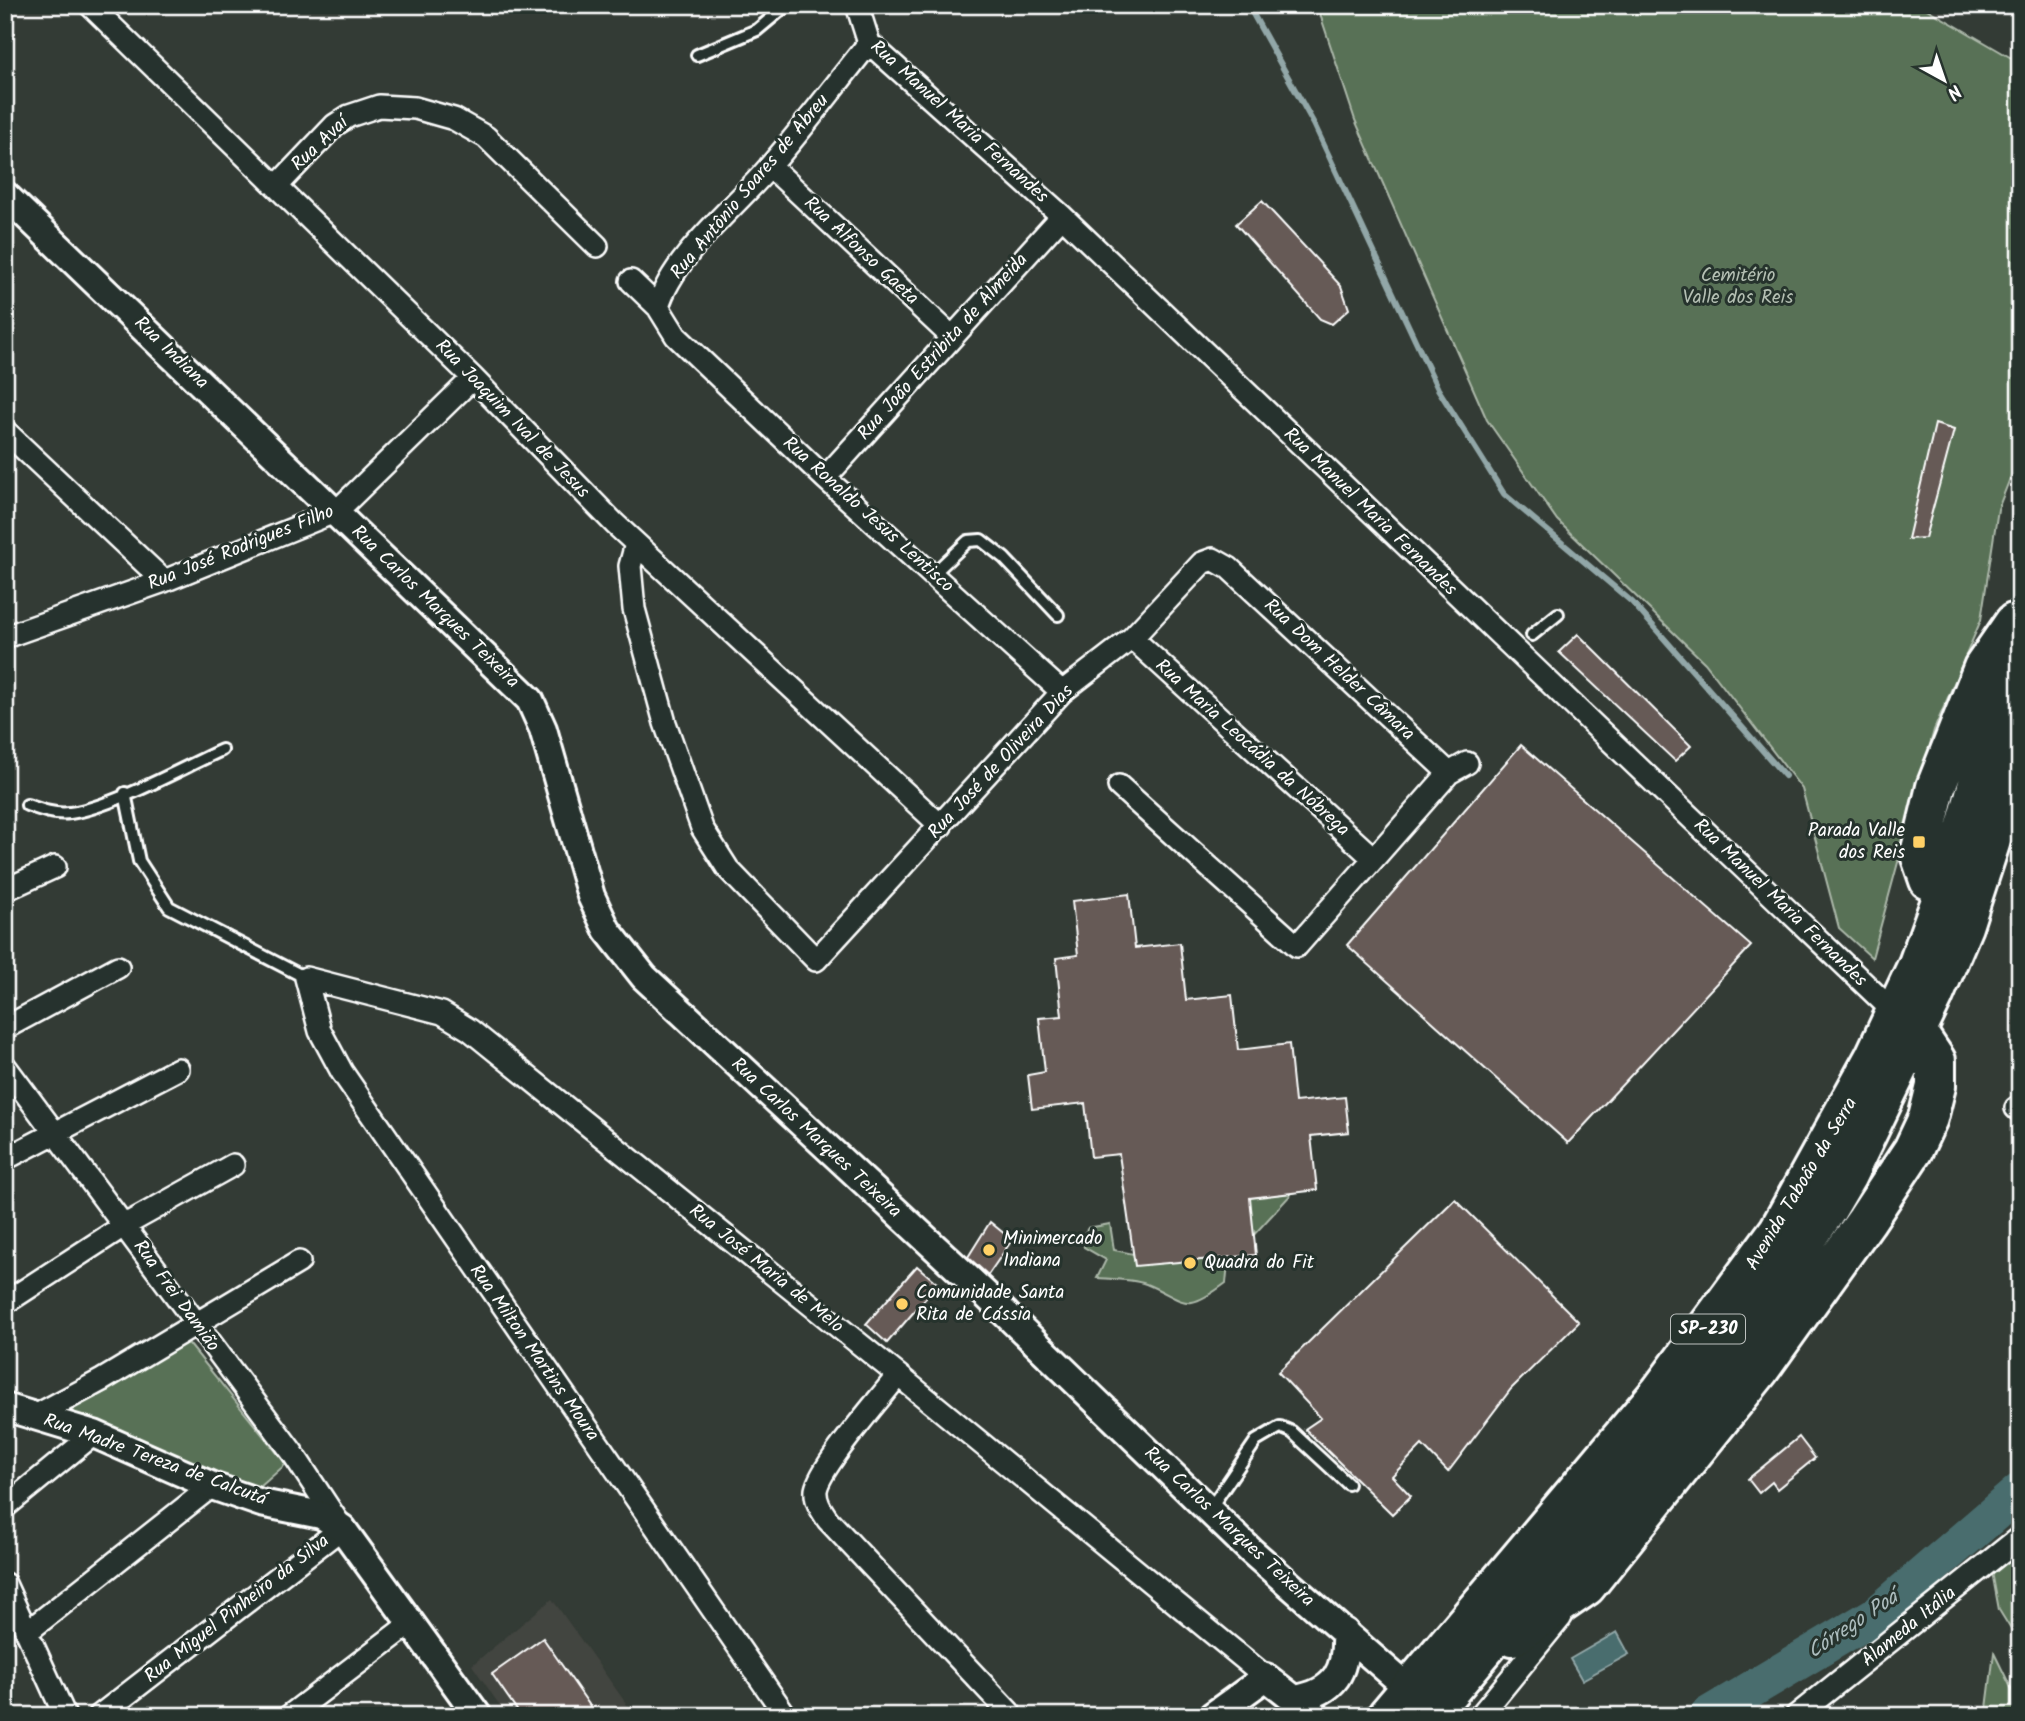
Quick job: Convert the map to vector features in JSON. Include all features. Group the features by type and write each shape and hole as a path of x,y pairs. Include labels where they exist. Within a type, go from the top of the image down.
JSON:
{"highway":[{"path":"1960,893 1929,880 1920,854 1936,787 1983,668 2020,614"},
{"name":"Avenida Taboão da Serra","path":"1408,1707 1726,1306 1779,1230 1832,1139 1906,1022 1933,997 2020,636"},
{"name":"Avenida Taboão da Serra","path":"1408,1707 1474,1663 1710,1380 1808,1238 1847,1175 1906,1022 1918,964 1960,893 2020,737"},
{"path":"1474,1663 1586,1586 1760,1369 1866,1221 1913,1150 1928,1118 1937,1086 1936,1061 1906,1022"}],"street":[{"name":"Rua Joaquim Ival de Jesus","path":"90,5 473,378 636,544 942,826"},
{"name":"Rua Manuel Maria Fernandes","path":"857,5 869,43 1062,216 1543,688 1906,1022"},
{"name":"Rua Antônio Soares de Abreu","path":"658,307 663,291 682,262 771,166 869,43"},
{"name":"Rua Avaí","path":"277,186 335,125 349,116 379,106 415,108 454,119 486,137 597,246"},
{"name":"Rua Alfonso Gaeta","path":"771,166 951,336"},
{"name":"Rua Indiana","path":"5,195 337,511"},
{"name":"Rua João Estribita de Almeida","path":"825,478 1062,216"},
{"path":"631,281 658,307"},
{"name":"Rua Ronaldo Jesus Lentisco","path":"658,307 676,336 825,478 1062,692"},
{"name":"Rua José Rodrigues Filho","path":"5,637 164,581 337,511 473,378"},
{"path":"5,431 164,581"},
{"name":"Rua Carlos Marques Teixeira","path":"337,511 530,700 543,729 591,896 607,930 626,958 984,1293 1209,1511 1345,1632 1384,1670 1408,1707"},
{"name":"Rua José de Oliveira Dias","path":"636,544 630,566 634,610 665,723 702,828 729,869 816,960 942,826 1062,692 1132,638 1202,563 1213,559 1229,568"},
{"name":"Rua Dom Helder Câmara","path":"1229,568 1458,768 1372,857"},
{"name":"Rua Maria Leocádia da Nóbrega","path":"1132,638 1372,857"},
{"path":"1119,786 1297,946 1372,857"},
{"path":"5,890 55,867"},
{"path":"5,1028 118,967"},
{"name":"Rua José Maria de Melo","path":"306,978 442,1013 470,1030 1315,1716"},
{"name":"Rua Milton Martins Moura","path":"306,978 320,1031 342,1072 786,1716"},
{"name":"Rua Frei Damião","path":"5,1066 292,1452 342,1528"},
{"path":"5,1159 55,1130 178,1069"},
{"path":"5,1303 125,1225 233,1165"},
{"path":"35,1416 102,1380 299,1262"},
{"path":"898,1375 827,1468 816,1489 817,1502 828,1520 1009,1712"},
{"name":"Rua Madre Tereza de Calcutá","path":"5,1407 94,1434 212,1486 261,1503 321,1515 342,1528"},
{"path":"5,1507 94,1434"},
{"path":"27,1632 212,1486"},
{"path":"342,1528 478,1716"},
{"name":"Rua Miguel Pinheiro da Silva","path":"99,1716 342,1528"},
{"name":"Alameda Itália","path":"1796,1716 2020,1537"},
{"path":"5,1584 65,1716"},
{"path":"1487,1713 1586,1586"},
{"path":"289,1716 411,1623"},
{"path":"1296,1699 1316,1695 1340,1673 1346,1655 1345,1632"},
{"path":"1212,1716 1266,1677"}],"lane":[{"path":"697,55 757,30 787,5"},
{"path":"932,575 968,541 981,540 1004,558 1058,615"},
{"path":"1532,635 1558,614"},
{"path":"27,805 49,813 68,813 98,806 222,750"},
{"name":"Rua José Maria de Melo","path":"125,793 139,861 169,907 306,978"},
{"path":"1209,1511 1256,1441 1280,1427 1292,1432 1348,1484"}],"shaded area":[{"path":"552,1599 635,1716 507,1716 472,1665"}],"green space":[{"name":"Cemitério Valle dos Reis","path":"1317,5 1920,5 2020,63 2020,453 1998,509 1981,620 1934,730 1872,958 1839,928 1802,789 1705,663 1557,520 1487,420 1355,120"},
{"path":"1237,1187 1295,1190 1228,1263 1226,1283 1212,1293 1193,1302 1185,1302 1140,1282 1097,1278 1106,1260 1084,1247 1082,1237 1088,1228 1110,1224 1114,1250 1138,1255"},
{"path":"186,1340 286,1464 251,1495 63,1410"},
{"path":"2020,1531 2020,1644 1999,1610 1992,1572"},
{"path":"1994,1653 2020,1706 2020,1716 1986,1716"}],"water":[{"path":"1617,1632 1629,1654 1582,1680 1570,1659"}],"building":[{"path":"1262,201 1341,286 1349,309 1332,324 1320,319 1236,224"},
{"path":"1935,424 1954,430 1925,538 1908,539"},
{"path":"1578,634 1691,746 1675,761 1559,652"},
{"path":"1521,745 1751,946 1568,1143 1347,945"},
{"path":"1129,894 1135,948 1180,943 1186,1000 1232,995 1238,1050 1289,1044 1295,1102 1345,1097 1349,1132 1311,1136 1317,1190 1250,1198 1256,1255 1135,1266 1119,1154 1091,1157 1085,1103 1032,1109 1028,1075 1045,1072 1039,1018 1062,1016 1056,958 1078,955 1072,901"},
{"path":"1455,1199 1579,1322 1511,1389 1448,1472 1422,1445 1392,1476 1411,1496 1392,1514 1305,1429 1321,1418 1278,1372"},
{"name":"Minimercado Indiana","path":"990,1222 1012,1240 988,1275 968,1257"},
{"name":"Comunidade Santa Rita de Cássia","path":"917,1266 938,1284 887,1343 866,1324"},
{"path":"1799,1437 1815,1458 1777,1489 1772,1482 1759,1493 1748,1479"},
{"path":"543,1638 597,1716 521,1716 492,1674"}],"waterway":[{"path":"1248,5 1314,124 1438,389 1504,494 1632,602 1785,776"},
{"name":"Córrego Poá","path":"1707,1716 1876,1615 2020,1491"}],"place":[{"name":"Parada Valle dos Reis","path":"1919,842"},
{"name":"Minimercado Indiana","path":"989,1250"},
{"name":"Quadra do Fit","path":"1190,1263"},
{"name":"Comunidade Santa Rita de Cássia","path":"902,1304"}]}
